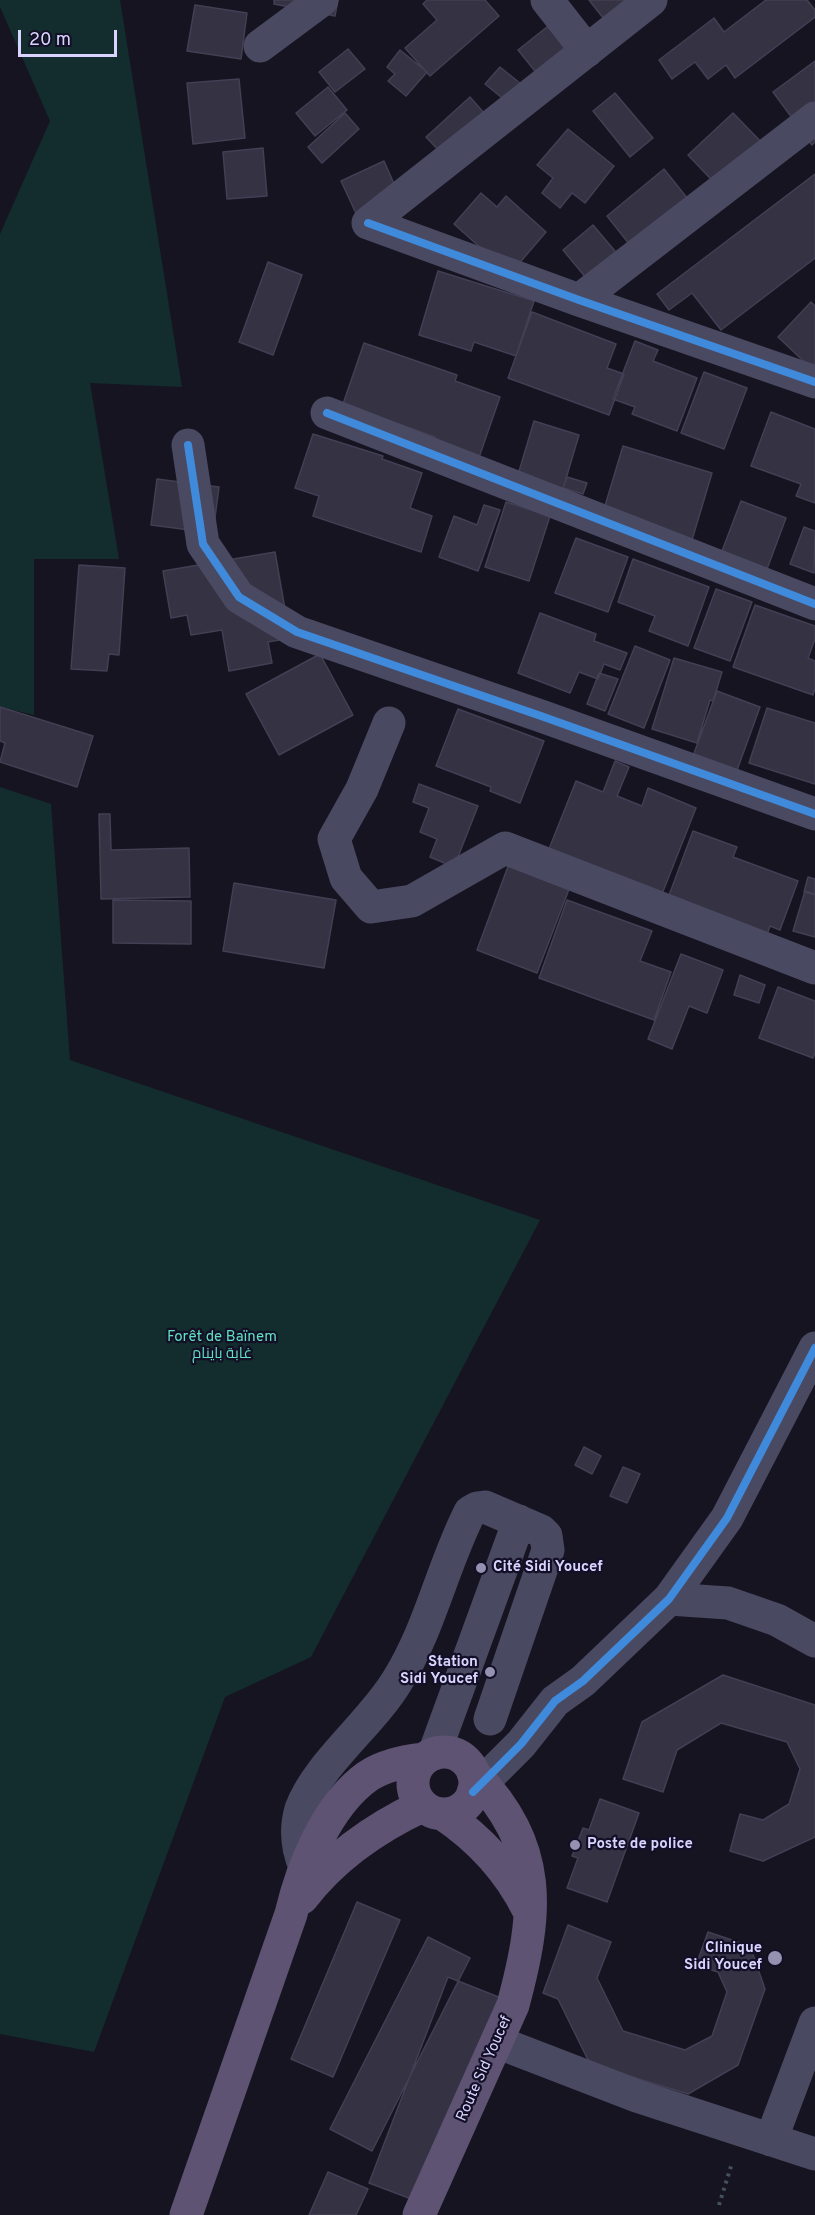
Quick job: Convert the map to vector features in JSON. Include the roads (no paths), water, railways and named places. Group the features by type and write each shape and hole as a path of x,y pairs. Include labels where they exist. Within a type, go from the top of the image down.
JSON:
{"main road":[{"path":"433,1755 417,1767 413,1776 412,1787 416,1797 479,1841 495,1858 515,1886 531,1916"},
{"path":"186,2215 291,1914 305,1867 327,1824 354,1789 368,1776 386,1767 433,1755 458,1755 469,1765 476,1783 469,1801 462,1808 453,1813 432,1810 390,1821 362,1839 335,1861 311,1886 291,1914"},
{"name":"Route Sid Youcef","path":"419,2215 513,2005 522,1970 531,1916 529,1870 523,1848 508,1815 476,1783"}],"street":[{"path":"260,46 321,0"},
{"path":"547,0 587,51"},
{"path":"651,0 368,223 579,300 810,375"},
{"path":"579,300 815,118"},
{"path":"327,413 815,604"},
{"path":"188,445 202,544 239,597 297,632 815,814"},
{"path":"389,723 362,789 334,839 346,878 371,907 412,901 505,848 815,968"},
{"path":"476,1783 521,1744 555,1701 583,1682 669,1599 727,1518 815,1348"},
{"path":"305,1867 299,1853 297,1838 302,1808 326,1769 384,1701 407,1665 417,1646 470,1512 485,1507 541,1531 546,1536 548,1550 490,1719"},
{"path":"433,1755 519,1521"},
{"path":"669,1599 728,1604 777,1620 815,1641"},
{"path":"433,1755 490,1719 529,1705 555,1701"},
{"path":"757,2135 815,2023"},
{"path":"497,2042 637,2096 815,2154"}],"place":[{"name":"Cité Sidi Youcef","path":"481,1568"},
{"name":"Station Sidi Youcef","path":"490,1672"},
{"name":"Poste de police","path":"575,1845"},
{"name":"Clinique Sidi Youcef","path":"775,1958"}],"park label":[{"name":"Forêt de Baïnem غابة باينام","path":"222,1346"}]}
